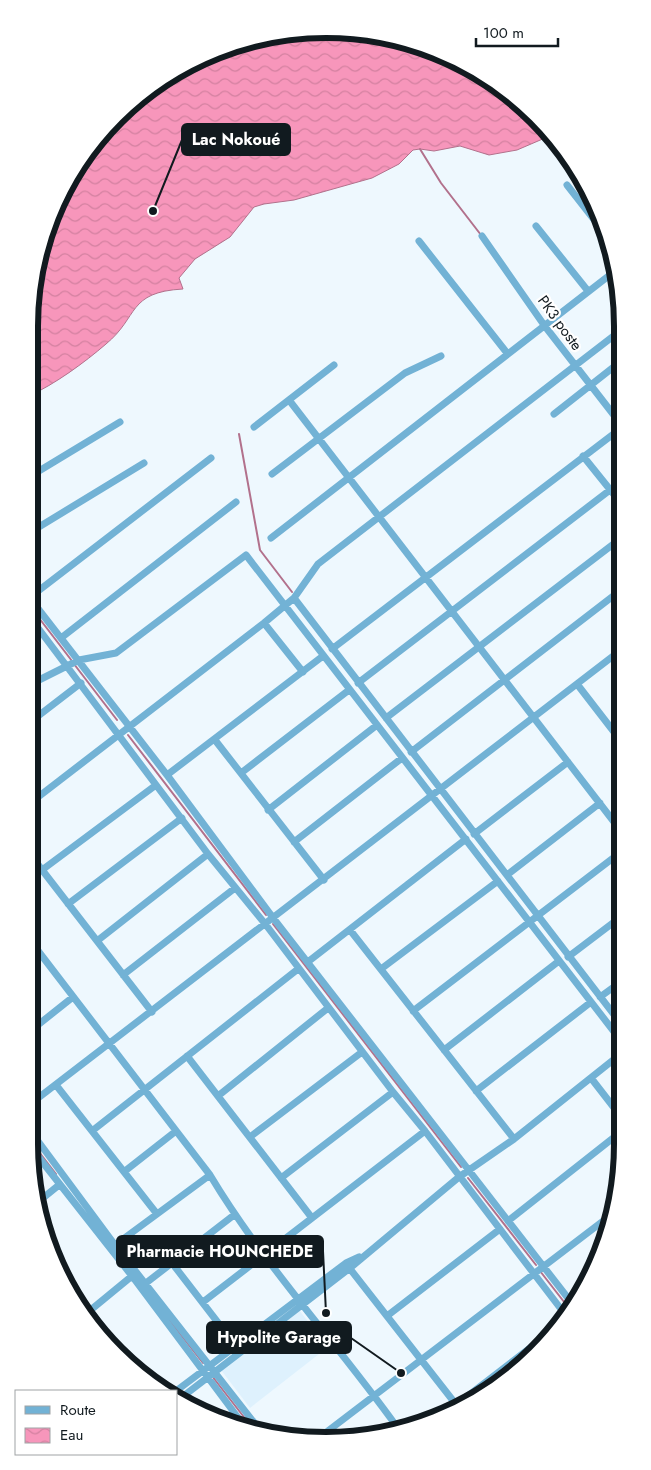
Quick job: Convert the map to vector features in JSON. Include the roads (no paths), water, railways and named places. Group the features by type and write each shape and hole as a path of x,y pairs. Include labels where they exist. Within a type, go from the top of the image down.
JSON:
{"street":[{"path":"567,185 593,218"},
{"path":"536,226 588,291"},
{"name":"PK3 poste","path":"482,236 574,366 614,416"},
{"path":"419,241 507,353"},
{"path":"271,538 609,275"},
{"path":"38,797 264,623 294,598 318,564 614,336"},
{"path":"272,474 405,373 442,356"},
{"path":"254,427 334,365"},
{"path":"554,414 614,367"},
{"path":"289,400 614,822"},
{"path":"38,472 120,422"},
{"path":"332,649 614,433"},
{"path":"583,456 614,495"},
{"path":"38,590 211,458"},
{"path":"38,528 144,463"},
{"path":"358,683 610,490"},
{"path":"61,638 236,502"},
{"path":"386,718 614,544"},
{"path":"38,679 79,660 111,655 123,649 246,555 614,1032"},
{"path":"411,752 614,595"},
{"path":"294,598 614,1015"},
{"path":"38,609 167,775 274,919 309,961 569,1299"},
{"path":"264,623 303,672"},
{"path":"38,628 208,854 266,925 393,1092 426,1131 459,1177 562,1310"},
{"path":"167,775 323,656"},
{"path":"38,1098 274,919 614,656"},
{"path":"38,716 81,683"},
{"path":"578,684 614,732"},
{"path":"240,773 349,690"},
{"path":"268,810 376,725"},
{"path":"215,740 324,880"},
{"path":"294,842 402,758"},
{"path":"474,834 568,762"},
{"path":"42,870 156,785"},
{"path":"507,875 600,803"},
{"path":"68,904 182,818"},
{"path":"309,961 466,839"},
{"path":"97,941 208,854"},
{"path":"413,1011 614,857"},
{"path":"38,865 152,1012"},
{"path":"381,970 496,878 502,868"},
{"path":"123,975 235,888"},
{"path":"568,957 614,922"},
{"path":"350,930 514,1138"},
{"path":"38,951 210,1175 234,1215 264,1256 395,1424"},
{"path":"444,1050 559,961"},
{"path":"92,1130 298,969"},
{"path":"600,997 614,987"},
{"path":"38,1025 73,997"},
{"path":"476,1092 591,1002"},
{"path":"218,1096 328,1008"},
{"path":"250,1138 362,1052"},
{"path":"187,1056 312,1218"},
{"path":"184,1396 459,1177 514,1138 614,1060"},
{"path":"592,1078 614,1107"},
{"path":"56,1085 157,1214"},
{"path":"281,1178 393,1092"},
{"path":"125,1172 176,1131"},
{"path":"203,1302 426,1131"},
{"path":"508,1221 614,1137"},
{"path":"38,1141 115,1245 211,1365 255,1424"},
{"path":"38,1158 132,1276 239,1419"},
{"path":"115,1245 210,1175"},
{"path":"43,1198 59,1185"},
{"path":"146,1283 234,1215"},
{"path":"327,1432 604,1220"},
{"path":"387,1316 500,1230"},
{"path":"172,1263 236,1346"},
{"path":"348,1266 419,1360 454,1402"},
{"path":"90,1310 132,1276"},
{"path":"177,1390 236,1346 301,1302"},
{"path":"482,1386 520,1356"}],"water":[{"path":"344,38 382,43 436,59 470,76 501,97 544,138 517,150 489,155 460,146 434,151 413,150 399,164 372,178 294,200 254,207 230,237 195,259 179,278 183,289 165,291 152,295 143,301 106,344 79,366 39,391 38,307 40,288 47,251 67,198 86,165 122,122 165,86 198,67 251,47 288,40"}],"waterway":[{"path":"420,149 441,183 481,235"},
{"path":"239,434 260,550 292,592"},
{"path":"38,617 72,661"},
{"path":"74,664 117,720"},
{"path":"128,735 266,915"},
{"path":"273,924 461,1167"},
{"path":"38,1151 56,1174"},
{"path":"468,1178 536,1265"},
{"path":"540,1271 566,1304"},
{"path":"166,1316 203,1363"},
{"path":"212,1376 248,1422"}],"place":[{"name":"Lac Nokoué","path":"153,211"},
{"name":"Pharmacie HOUNCHEDE","path":"326,1313"},
{"name":"Hypolite Garage","path":"401,1373"}]}
